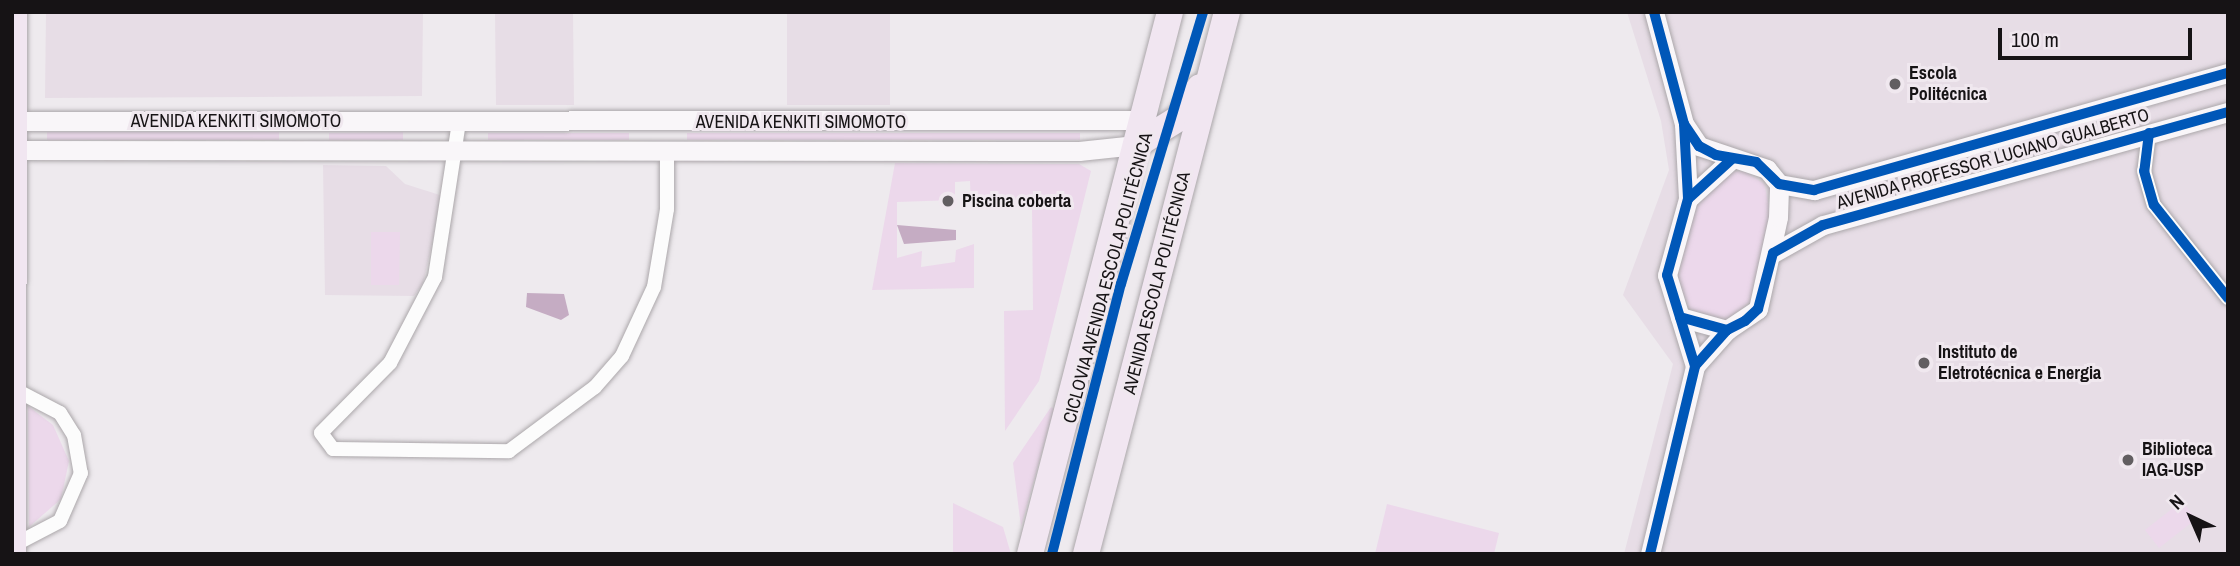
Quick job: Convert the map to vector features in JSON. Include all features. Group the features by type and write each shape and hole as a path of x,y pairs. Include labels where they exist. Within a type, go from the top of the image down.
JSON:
{"highway":[{"path":"13,554 14,12"},
{"path":"1030,554 1171,12"},
{"name":"AVENIDA ESCOLA POLITÉCNICA","path":"1086,554 1227,12"},
{"path":"1136,145 1179,118 1214,63"}],"main road":[{"path":"1654,12 1685,124 1688,199 1667,275 1695,366"},
{"name":"AVENIDA PROFESSOR LUCIANO GUALBERTO","path":"1779,184 1814,190 2228,74"},
{"name":"AVENIDA PROFESSOR LUCIANO GUALBERTO","path":"1773,253 1823,225 2228,112"},
{"name":"AVENIDA KENKITI SIMOMOTO","path":"13,121 1143,120"},
{"path":"303,121 303,151"},
{"path":"800,122 801,151"},
{"path":"1650,554 1695,366 1727,330 1758,309 1773,253 1779,184 1756,162 1732,159 1699,146 1685,124"},
{"name":"AVENIDA KENKITI SIMOMOTO","path":"13,150 1089,151 1136,145"},
{"path":"1688,199 1732,159"},
{"path":"1680,317 1727,330"}],"street":[{"path":"459,122 459,151 435,277 416,324 390,363 321,433 327,447 509,451 595,387 622,356 654,287 667,209 667,149"},
{"path":"2149,133 2144,171 2154,205 2228,298"},
{"path":"13,388 39,397 68,423 81,473 60,521 13,546"}],"shaded area":[{"path":"46,12 423,12 422,96 45,98"},
{"path":"495,12 573,12 574,105 496,105"},
{"path":"787,12 890,12 890,105 787,105"},
{"path":"1627,12 2228,12 2228,554 1624,554 1673,364 1623,295 1669,170 1661,121"},
{"path":"47,132 279,132 279,140 47,140"},
{"path":"403,132 403,140 329,140 329,133"},
{"path":"488,133 629,133 629,140 488,140"},
{"path":"687,133 1080,133 1080,140 687,140"},
{"path":"895,163 1079,164 1091,171 1039,381 1005,431 1004,311 1033,310 1032,207 971,208 970,181 955,182 955,200 897,202 897,258 922,251 921,267 955,262 956,250 974,244 974,288 872,290"},
{"path":"323,165 386,166 405,184 443,196 423,283 414,296 325,295"},
{"path":"1726,171 1746,172 1764,184 1772,220 1750,302 1723,324 1693,315 1677,281 1695,202"},
{"path":"897,225 956,230 956,240 904,244"},
{"path":"371,232 400,232 399,285 371,285"},
{"path":"527,293 564,294 569,315 561,320 526,307"},
{"path":"28,406 53,425 69,461 61,499 29,527"},
{"path":"1051,407 1054,409 1021,527 1013,463"},
{"path":"2182,501 2196,519 2159,548 2145,530"},
{"path":"953,503 1003,527 1011,554 953,554"},
{"path":"1387,504 1499,533 1494,554 1375,554"}],"cycle path":[{"name":"CICLOVIA AVENIDA ESCOLA POLITÉCNICA","path":"1052,554 1121,284 1203,12"},
{"path":"1654,12 1684,124 1688,199"},
{"path":"1684,124 1699,146 1716,155 1756,162 1779,184 1814,190 2228,73"},
{"path":"1680,317 1727,330 1745,321 1758,309 1773,253 1823,225 2228,112"},
{"path":"2149,133 2144,171 2154,205 2228,298"},
{"path":"1695,366 1667,275 1688,199 1732,159"},
{"path":"1650,554 1695,366 1727,330"}],"place":[{"name":"Escola Politécnica","path":"1895,84"},
{"name":"Piscina coberta","path":"948,201"},
{"name":"Instituto de Eletrotécnica e Energia","path":"1924,363"},
{"name":"Biblioteca IAG-USP","path":"2128,460"}]}
